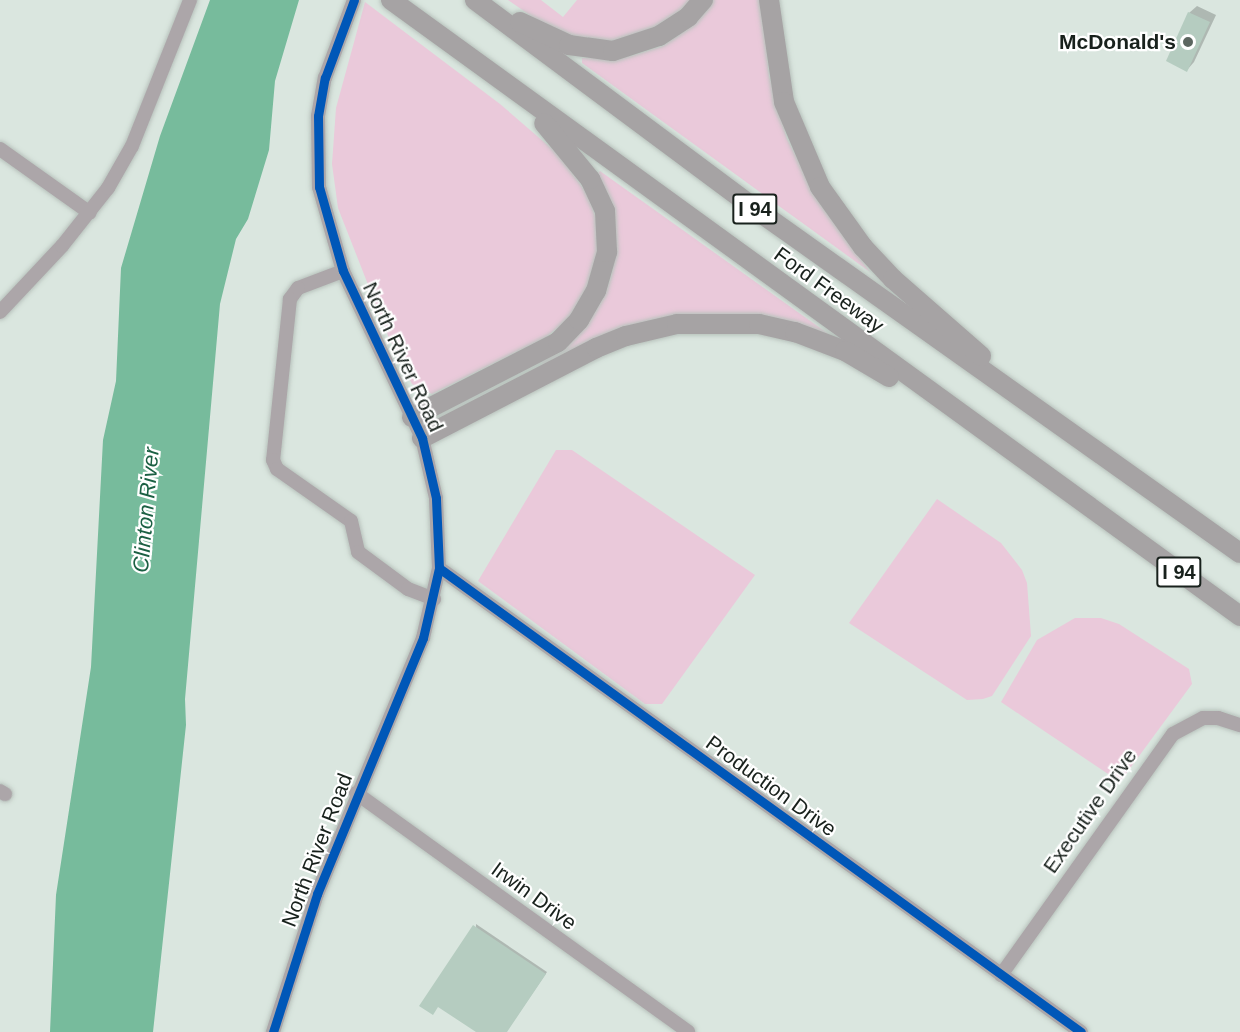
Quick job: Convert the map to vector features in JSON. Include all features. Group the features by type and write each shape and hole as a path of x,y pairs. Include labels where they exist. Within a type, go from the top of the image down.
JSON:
{"highway":[{"path":"475,0 557,40 585,49 613,51 666,32 703,0"},
{"name":"Ford Freeway","path":"475,0 788,232 1042,409 1240,553"},
{"path":"769,0 783,102 820,187 836,212 893,279 1042,409"},
{"name":"Ford Freeway","path":"398,5 520,96 1240,616"},
{"path":"412,417 558,342 589,306 603,273 607,234 601,200 580,164 520,96"},
{"path":"422,438 626,336 704,322 759,324 795,332 845,351 981,429"}],"street":[{"path":"0,312 90,213 132,146 190,0"},
{"name":"North River Road","path":"273,1032 317,894 356,793 423,638 434,599 439,568 436,498 422,438 343,271 319,187 316,147 325,78 354,0"},
{"path":"0,149 90,213"},
{"path":"343,271 298,288 290,299 274,465 351,521 358,552 408,589 434,599"},
{"name":"Production Drive","path":"439,568 1081,1032"},
{"name":"Executive Drive","path":"1001,975 1173,734 1203,718 1218,718 1240,725"},
{"name":"Irwin Drive","path":"356,793 688,1032"}],"shaded area":[{"path":"508,0 541,0 563,17 577,0 692,0 662,26 614,42 582,41 544,25"},
{"path":"713,0 762,0 769,76 787,139 820,204 870,272 582,63 582,58 631,56 663,46 690,27"},
{"path":"365,2 500,104 558,154 588,195 596,219 599,239 595,273 578,306 566,321 546,337 432,394 412,384 389,338 338,208 332,164 336,108"},
{"path":"600,171 830,335 731,315 544,367 542,362 559,352 606,291 611,277 614,263 597,175"},
{"path":"556,450 572,450 755,575 662,704 645,704 478,581"},
{"path":"937,499 1001,543 1022,570 1027,583 1031,636 992,696 983,699 967,700 849,623"},
{"path":"1075,618 1101,618 1119,624 1189,669 1192,684 1120,782 1001,702 1037,640"}],"water":[{"name":"Clinton River","path":"210,0 299,0 275,81 269,150 248,219 236,239 220,304 185,699 186,725 153,1032 50,1032 56,895 91,667 103,440 116,381 121,268 160,136"}],"building":[{"name":"McDonald's","path":"1188,12 1210,22 1187,72 1166,61"},
{"path":"473,925 546,974 507,1032 476,1032 438,1007 433,1015 419,1006"}],"cycle path":[{"path":"273,1032 317,894 423,638 439,568 436,498 422,438 343,271 319,187 318,116 325,78 354,0"},
{"path":"439,568 1081,1032"}],"place":[{"name":"McDonald's","path":"1188,42"}]}
